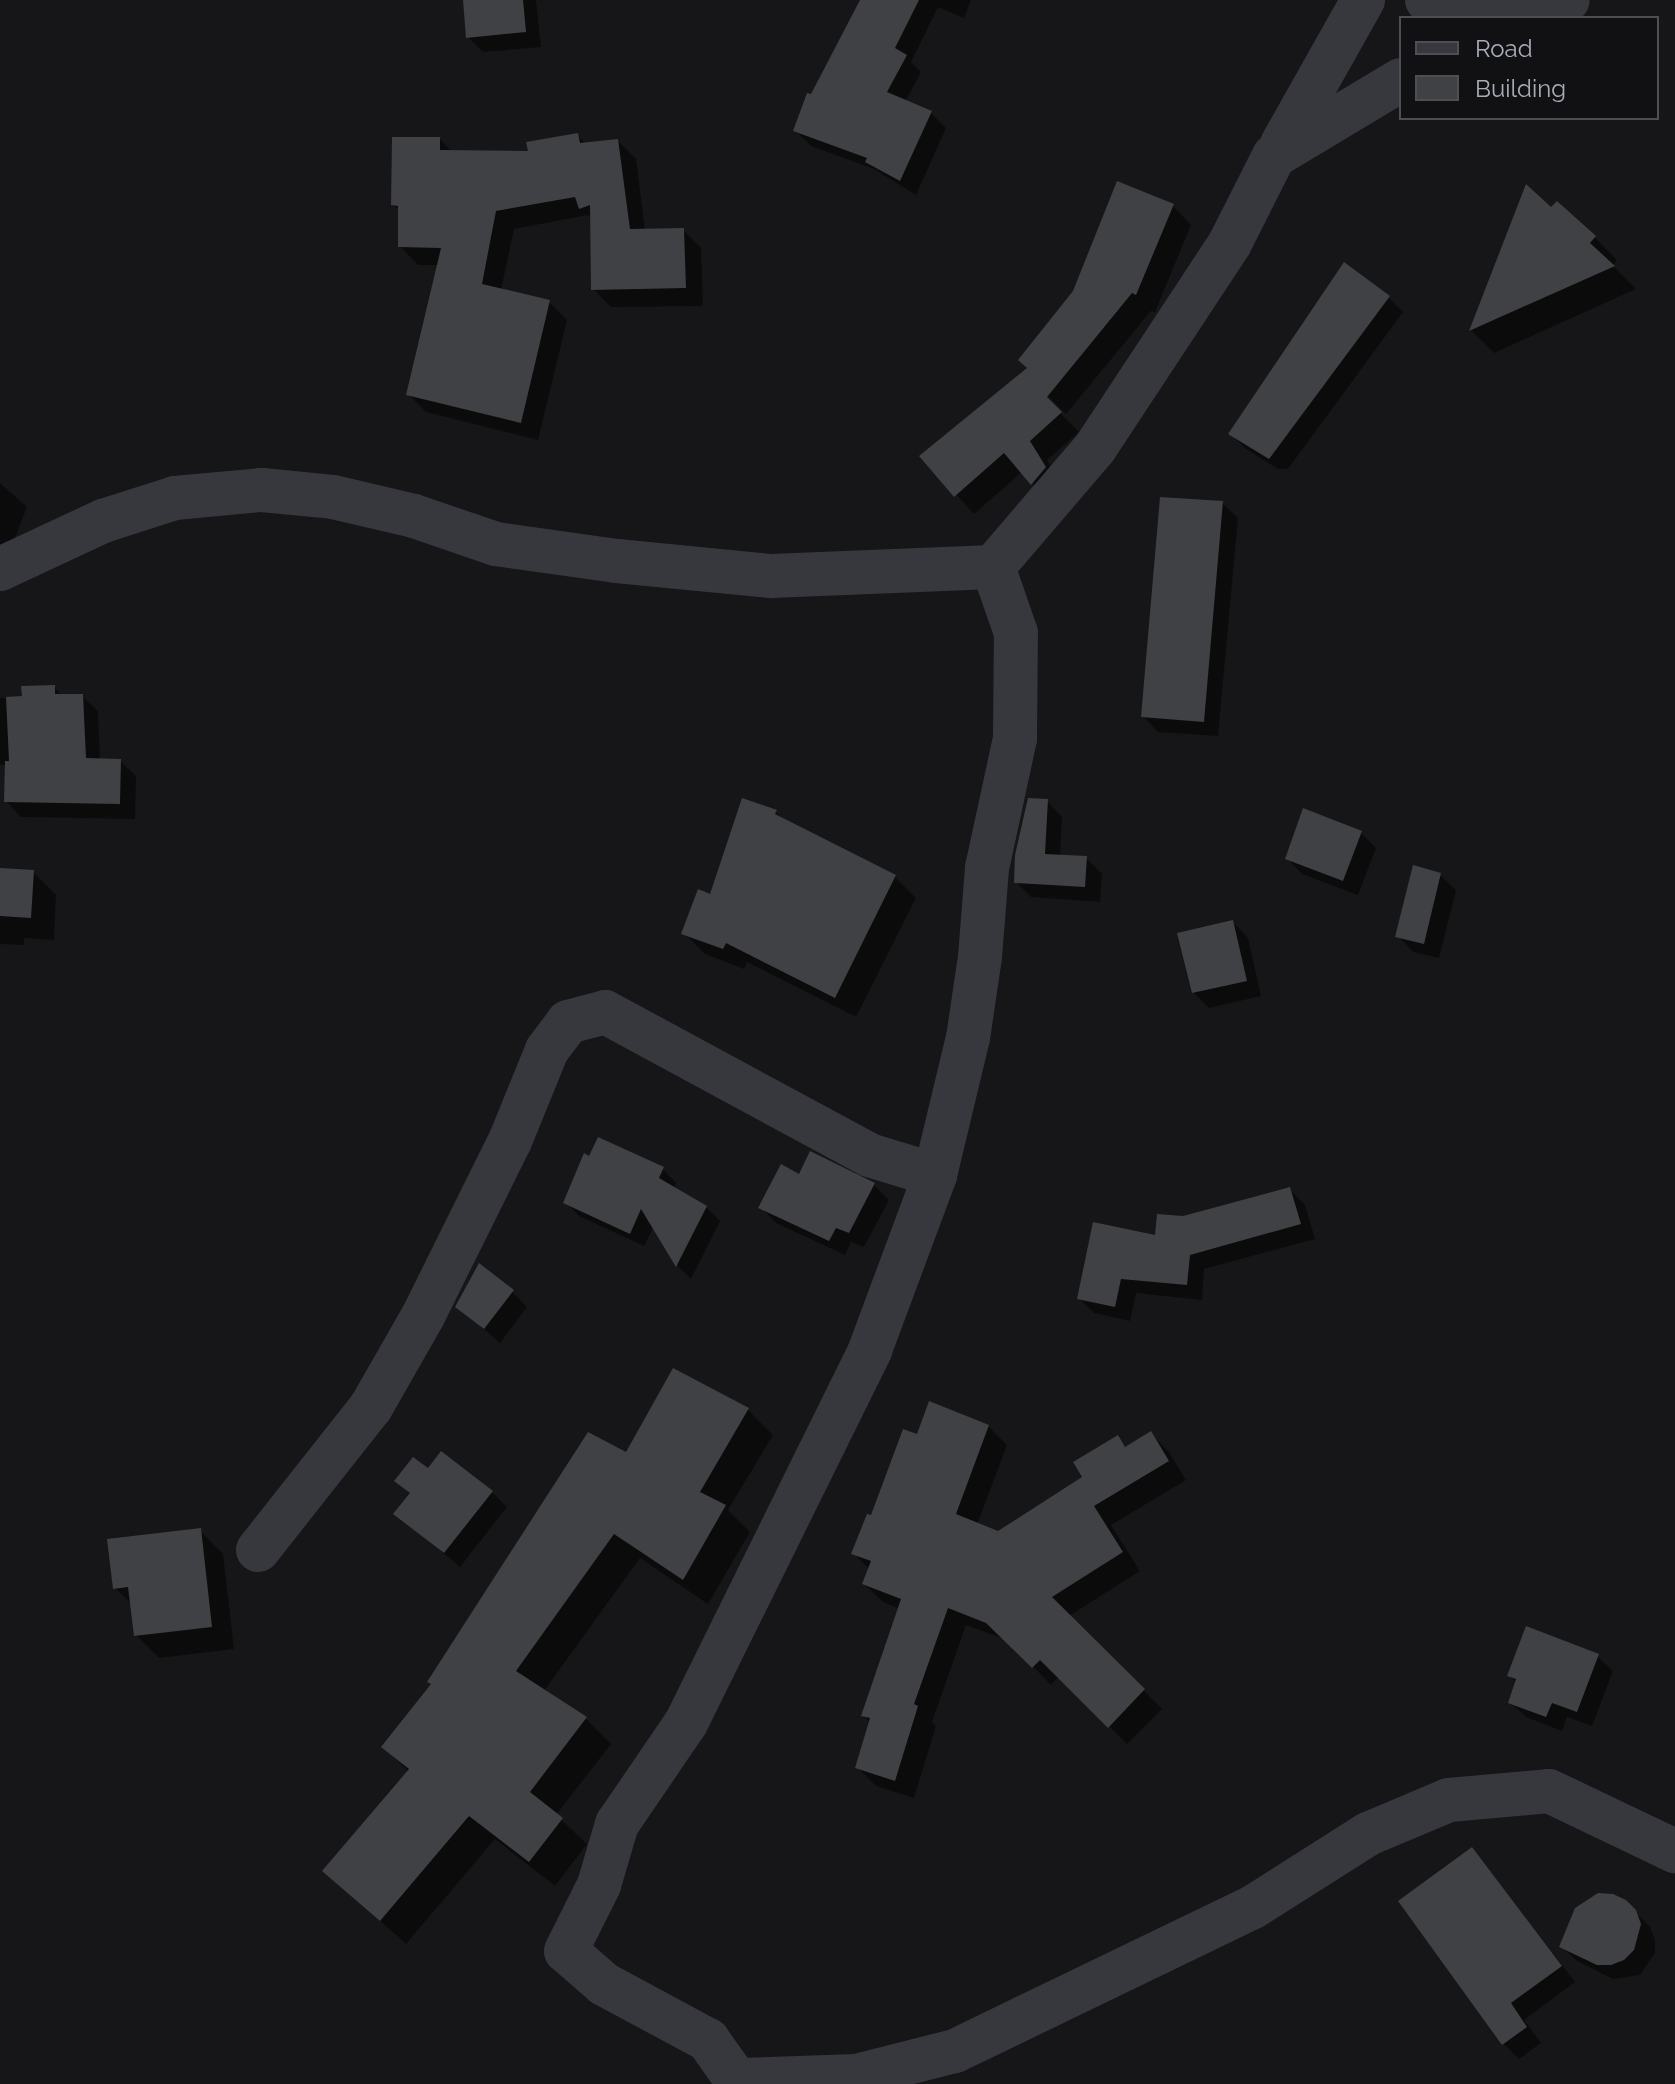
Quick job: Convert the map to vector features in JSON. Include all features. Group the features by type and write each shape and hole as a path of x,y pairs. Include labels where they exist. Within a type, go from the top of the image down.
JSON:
{"street":[{"path":"0,569 103,521 175,498 262,490 333,497 414,516 496,544 617,561 771,576 993,567 1095,448 1230,243 1274,156 1302,113 1363,0"},
{"path":"1427,0 1496,16"},
{"path":"1527,16 1568,0"},
{"path":"1274,156 1399,81"},
{"path":"993,567 1016,633 1015,738 987,868 980,957 968,1038 935,1175 870,1350 686,1723 617,1824 599,1885 566,1951 604,1984 708,2040 739,2082 856,2076 955,2051 1253,1907 1368,1834 1449,1800 1549,1791 1675,1851"},
{"path":"258,1550 371,1407 423,1316 510,1141 547,1050 568,1022 605,1012 869,1155 935,1175"}],"building":[{"path":"463,0 523,0 526,32 466,38"},
{"path":"860,0 919,0 895,48 907,55 887,92 932,111 900,181 865,162 867,158 793,131 807,93 811,94"},
{"path":"578,133 580,143 618,139 630,229 684,228 686,288 591,290 590,205 579,209 575,197 496,211 482,284 550,300 521,423 406,395 441,248 398,247 398,206 391,205 392,137 440,137 440,150 528,151 526,142"},
{"path":"1117,181 1174,204 1136,295 1132,293 1047,397 1062,412 1030,441 1046,467 1031,485 1004,453 954,497 919,456 1027,368 1018,360 1073,291"},
{"path":"1526,184 1551,207 1557,201 1596,236 1590,243 1615,266 1469,331"},
{"path":"1344,262 1390,296 1269,459 1228,434"},
{"path":"1160,497 1223,501 1204,722 1141,717"},
{"path":"55,685 55,694 83,694 86,758 121,759 120,804 4,802 5,761 9,761 6,697 22,696 21,686"},
{"path":"742,798 777,810 775,814 896,875 835,998 726,943 723,949 681,934 698,889 710,894"},
{"path":"1028,798 1048,799 1045,854 1087,856 1085,887 1014,883 1015,855"},
{"path":"1303,808 1362,831 1343,881 1285,859"},
{"path":"1413,865 1441,873 1424,944 1395,937"},
{"path":"0,868 34,870 31,918 0,916"},
{"path":"1233,920 1247,981 1192,993 1177,933"},
{"path":"598,1137 664,1167 659,1178 707,1206 676,1267 641,1209 630,1234 563,1203 584,1153 589,1156"},
{"path":"810,1151 875,1183 849,1233 836,1228 829,1241 758,1208 781,1164 799,1174"},
{"path":"1290,1187 1301,1224 1190,1255 1187,1285 1121,1279 1115,1307 1077,1299 1093,1222 1155,1235 1157,1214 1183,1216"},
{"path":"479,1263 514,1290 484,1329 455,1307"},
{"path":"673,1368 749,1408 700,1492 726,1505 683,1580 614,1534 516,1671 587,1717 530,1792 563,1818 529,1862 469,1816 380,1921 322,1871 409,1769 381,1747 431,1684 427,1682 588,1432 626,1452"},
{"path":"929,1401 989,1425 956,1514 998,1531 1082,1477 1073,1462 1118,1435 1125,1447 1151,1431 1169,1461 1094,1506 1123,1552 1052,1597 1145,1689 1108,1728 1040,1660 1032,1668 986,1623 948,1608 914,1704 918,1706 895,1781 855,1768 870,1718 861,1716 901,1599 862,1584 871,1561 851,1554 867,1514 871,1515 903,1429 917,1434"},
{"path":"441,1451 493,1491 444,1553 393,1514 410,1493 394,1481 413,1457 428,1468"},
{"path":"201,1528 212,1627 134,1636 128,1587 113,1589 107,1539"},
{"path":"1526,1626 1599,1654 1577,1712 1552,1703 1546,1717 1508,1703 1516,1679 1507,1676"},
{"path":"1472,1847 1562,1966 1511,2003 1527,2027 1502,2045 1398,1901"},
{"path":"1598,1893 1613,1894 1626,1900 1636,1910 1641,1924 1634,1950 1624,1960 1611,1965 1597,1965 1559,1947 1575,1908"}]}
